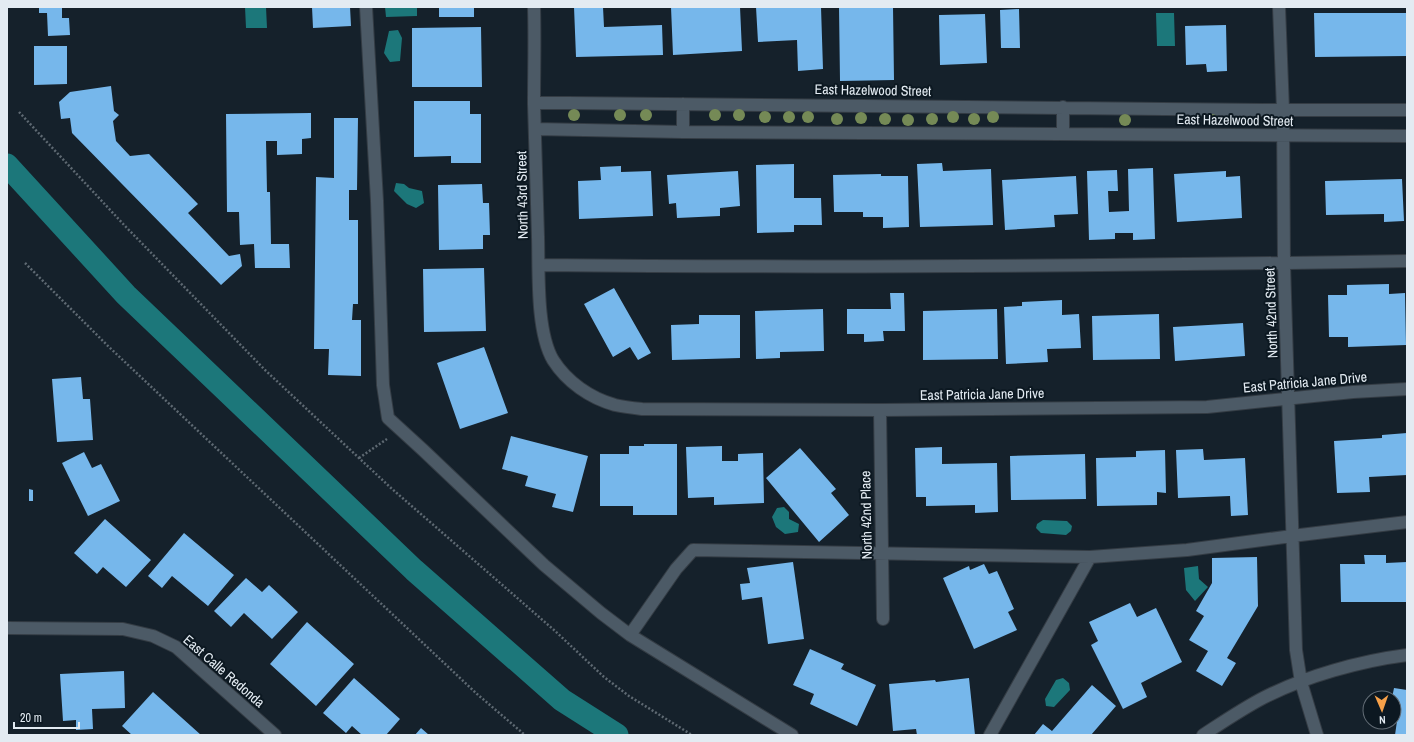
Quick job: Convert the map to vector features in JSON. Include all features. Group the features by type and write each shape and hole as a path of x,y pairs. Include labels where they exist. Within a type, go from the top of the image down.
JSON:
{"street":[{"path":"366,7 376,201 383,385 388,418 544,565 601,613 630,634 792,735"},
{"name":"North 43rd Street","path":"534,7 534,103 538,265 542,327 553,360 566,376"},
{"name":"North 42nd Street","path":"1279,7 1283,110 1284,264 1296,650 1301,682 1317,735"},
{"name":"East Hazelwood Street","path":"534,103 1407,110"},
{"path":"683,104 683,132"},
{"path":"1063,107 1063,133"},
{"name":"East Hazelwood Street","path":"535,129 683,132 1407,136"},
{"path":"538,265 856,266 1284,264 1407,261"},
{"name":"East Patricia Jane Drive","path":"566,376 588,394 616,405 642,409 880,410 1208,407 1353,392 1407,389"},
{"name":"North 42nd Place","path":"880,410 883,619"},
{"path":"630,634 676,569 693,550 1090,557 1187,550 1407,522"},
{"path":"990,735 1090,557"},
{"name":"East Calle Redonda","path":"7,628 123,629 153,636 176,648 275,735"},
{"path":"1203,735 1237,712 1265,697 1301,682 1348,667 1407,654"}],"path":[{"path":"19,112 126,227 249,352 391,488 554,630 604,677 629,696 692,735"},
{"path":"26,263 120,358 472,689 525,735"},
{"path":"359,458 400,429"}],"shaded area":[{"path":"245,7 266,7 267,28 246,28"},
{"path":"385,7 417,7 417,16 386,17"},
{"path":"1156,13 1174,13 1175,46 1157,46"},
{"path":"398,30 402,38 400,61 390,62 384,53 389,31"},
{"path":"396,183 404,184 409,188 422,191 424,203 416,208 407,204 394,191"},
{"path":"784,507 789,512 789,519 799,524 798,532 785,534 776,527 772,517 777,508"},
{"path":"1043,520 1067,521 1072,526 1071,531 1066,535 1041,533 1036,528 1037,524"},
{"path":"1198,566 1199,579 1208,587 1195,601 1186,590 1184,568"},
{"path":"1063,678 1069,683 1070,690 1054,707 1046,706 1045,699 1056,680"}],"building":[{"path":"39,7 62,7 62,18 69,18 70,35 48,36 47,13 39,13"},
{"path":"312,7 350,7 351,26 313,28"},
{"path":"439,7 474,7 474,17 439,17"},
{"path":"574,7 603,7 604,27 662,25 663,55 576,57"},
{"path":"671,7 740,7 742,51 673,55"},
{"path":"756,7 821,7 823,69 798,71 797,40 758,42"},
{"path":"839,7 893,7 894,80 840,81"},
{"path":"1019,9 1020,48 1001,48 1000,10"},
{"path":"1314,13 1407,13 1407,56 1315,57"},
{"path":"985,14 987,63 940,65 939,15"},
{"path":"1226,25 1227,71 1207,72 1206,64 1186,65 1185,26"},
{"path":"481,27 482,87 412,87 412,28"},
{"path":"34,46 67,46 67,84 34,85"},
{"path":"111,86 114,111 119,115 113,121 116,141 130,156 149,154 198,204 188,213 229,256 240,254 242,266 221,285 72,133 70,118 61,119 59,102 70,92"},
{"path":"414,101 470,101 470,114 481,114 481,163 451,163 451,156 414,157"},
{"path":"311,113 311,138 302,139 302,154 277,155 277,141 266,141 267,192 270,192 271,244 289,244 290,268 255,268 254,244 240,245 239,212 227,212 226,114"},
{"path":"334,118 358,118 357,190 349,190 349,220 358,220 358,304 353,304 352,320 361,320 361,376 328,375 329,349 314,349 316,177 334,178"},
{"path":"942,163 943,171 991,169 993,225 920,227 917,164"},
{"path":"794,164 794,198 821,198 822,225 794,225 794,232 757,233 756,165"},
{"path":"621,166 621,172 651,171 653,216 579,219 578,181 601,180 600,167"},
{"path":"1153,168 1155,239 1133,240 1133,233 1115,233 1115,239 1089,240 1087,171 1117,170 1118,191 1108,191 1109,212 1129,211 1128,169"},
{"path":"738,171 740,206 720,208 720,216 677,218 676,203 669,204 667,175"},
{"path":"1226,171 1226,177 1240,176 1242,218 1177,222 1174,174"},
{"path":"881,174 881,176 908,176 909,227 883,228 883,217 863,217 863,212 834,212 833,175"},
{"path":"1076,176 1078,214 1054,215 1055,227 1005,230 1002,180"},
{"path":"1402,179 1404,221 1384,222 1384,214 1326,215 1325,181"},
{"path":"482,184 483,203 489,203 490,235 483,235 483,249 439,250 438,185"},
{"path":"484,268 486,331 424,332 423,269"},
{"path":"1389,284 1389,294 1405,293 1406,345 1348,347 1348,337 1329,337 1328,295 1347,295 1347,285"},
{"path":"614,288 651,353 638,360 630,347 613,357 584,304"},
{"path":"890,293 904,293 905,331 883,331 884,341 864,342 864,334 847,334 847,309 891,309"},
{"path":"1062,300 1062,315 1079,314 1081,348 1047,349 1048,362 1006,364 1004,307 1022,306 1022,302"},
{"path":"823,309 824,351 780,352 780,358 756,359 755,311"},
{"path":"997,309 998,359 923,360 923,311"},
{"path":"1159,314 1160,359 1093,360 1092,316"},
{"path":"699,315 740,315 740,358 672,360 671,325 699,324"},
{"path":"1243,323 1245,356 1175,361 1173,327"},
{"path":"484,347 508,413 460,429 437,363"},
{"path":"81,377 83,399 90,399 93,440 57,442 52,379"},
{"path":"1407,433 1407,475 1369,477 1370,492 1337,493 1334,441 1382,438 1382,435"},
{"path":"511,436 588,456 573,512 552,507 556,494 525,486 528,476 502,469"},
{"path":"644,444 677,444 677,515 633,515 633,506 600,506 600,454 629,454 629,446 644,446"},
{"path":"722,446 722,461 738,461 738,454 763,453 764,503 714,505 714,497 688,498 686,447"},
{"path":"942,447 942,464 997,463 998,512 975,513 975,505 926,506 926,497 916,497 915,448"},
{"path":"800,448 836,489 831,493 849,515 819,542 766,478"},
{"path":"1203,449 1204,460 1245,458 1248,515 1231,516 1230,496 1178,498 1176,450"},
{"path":"1165,450 1166,493 1157,492 1157,505 1097,506 1096,458 1136,457 1136,451"},
{"path":"84,452 92,468 101,464 120,501 88,516 62,463"},
{"path":"1085,454 1086,499 1011,500 1010,456"},
{"path":"29,489 33,490 33,501 29,501"},
{"path":"105,519 151,560 126,587 103,567 97,574 74,553"},
{"path":"184,533 234,575 208,606 172,576 162,588 148,576"},
{"path":"1364,555 1386,555 1386,563 1407,562 1407,602 1341,602 1340,564 1365,564"},
{"path":"1257,557 1258,606 1227,658 1236,663 1222,686 1196,671 1208,651 1189,640 1204,616 1196,611 1212,583 1212,558"},
{"path":"793,562 804,639 768,644 762,597 742,600 740,584 750,583 747,568"},
{"path":"984,564 989,574 997,571 1014,609 1008,612 1017,630 974,649 943,578 969,566 970,570"},
{"path":"246,578 262,592 269,585 298,612 272,639 244,613 231,627 214,611"},
{"path":"1130,603 1137,617 1156,608 1182,662 1141,683 1147,697 1123,709 1091,645 1098,641 1089,622"},
{"path":"307,622 354,664 316,706 270,664"},
{"path":"810,649 844,664 841,669 876,685 857,726 810,704 814,694 793,685"},
{"path":"124,671 125,708 92,709 93,729 76,730 76,720 63,721 60,674"},
{"path":"354,678 400,719 386,735 362,735 352,726 346,733 323,713"},
{"path":"969,678 975,735 917,735 916,729 893,731 889,684 935,680 936,682"},
{"path":"1092,685 1116,706 1091,735 1034,735 1043,724 1052,731"},
{"path":"1394,688 1407,690 1407,735 1395,735 1396,730 1402,730 1402,690 1394,690"},
{"path":"153,692 201,735 132,735 122,726"},
{"path":"421,728 429,735 415,735"}],"waterway":[{"path":"7,165 126,295 414,570 562,700 617,735"}]}
